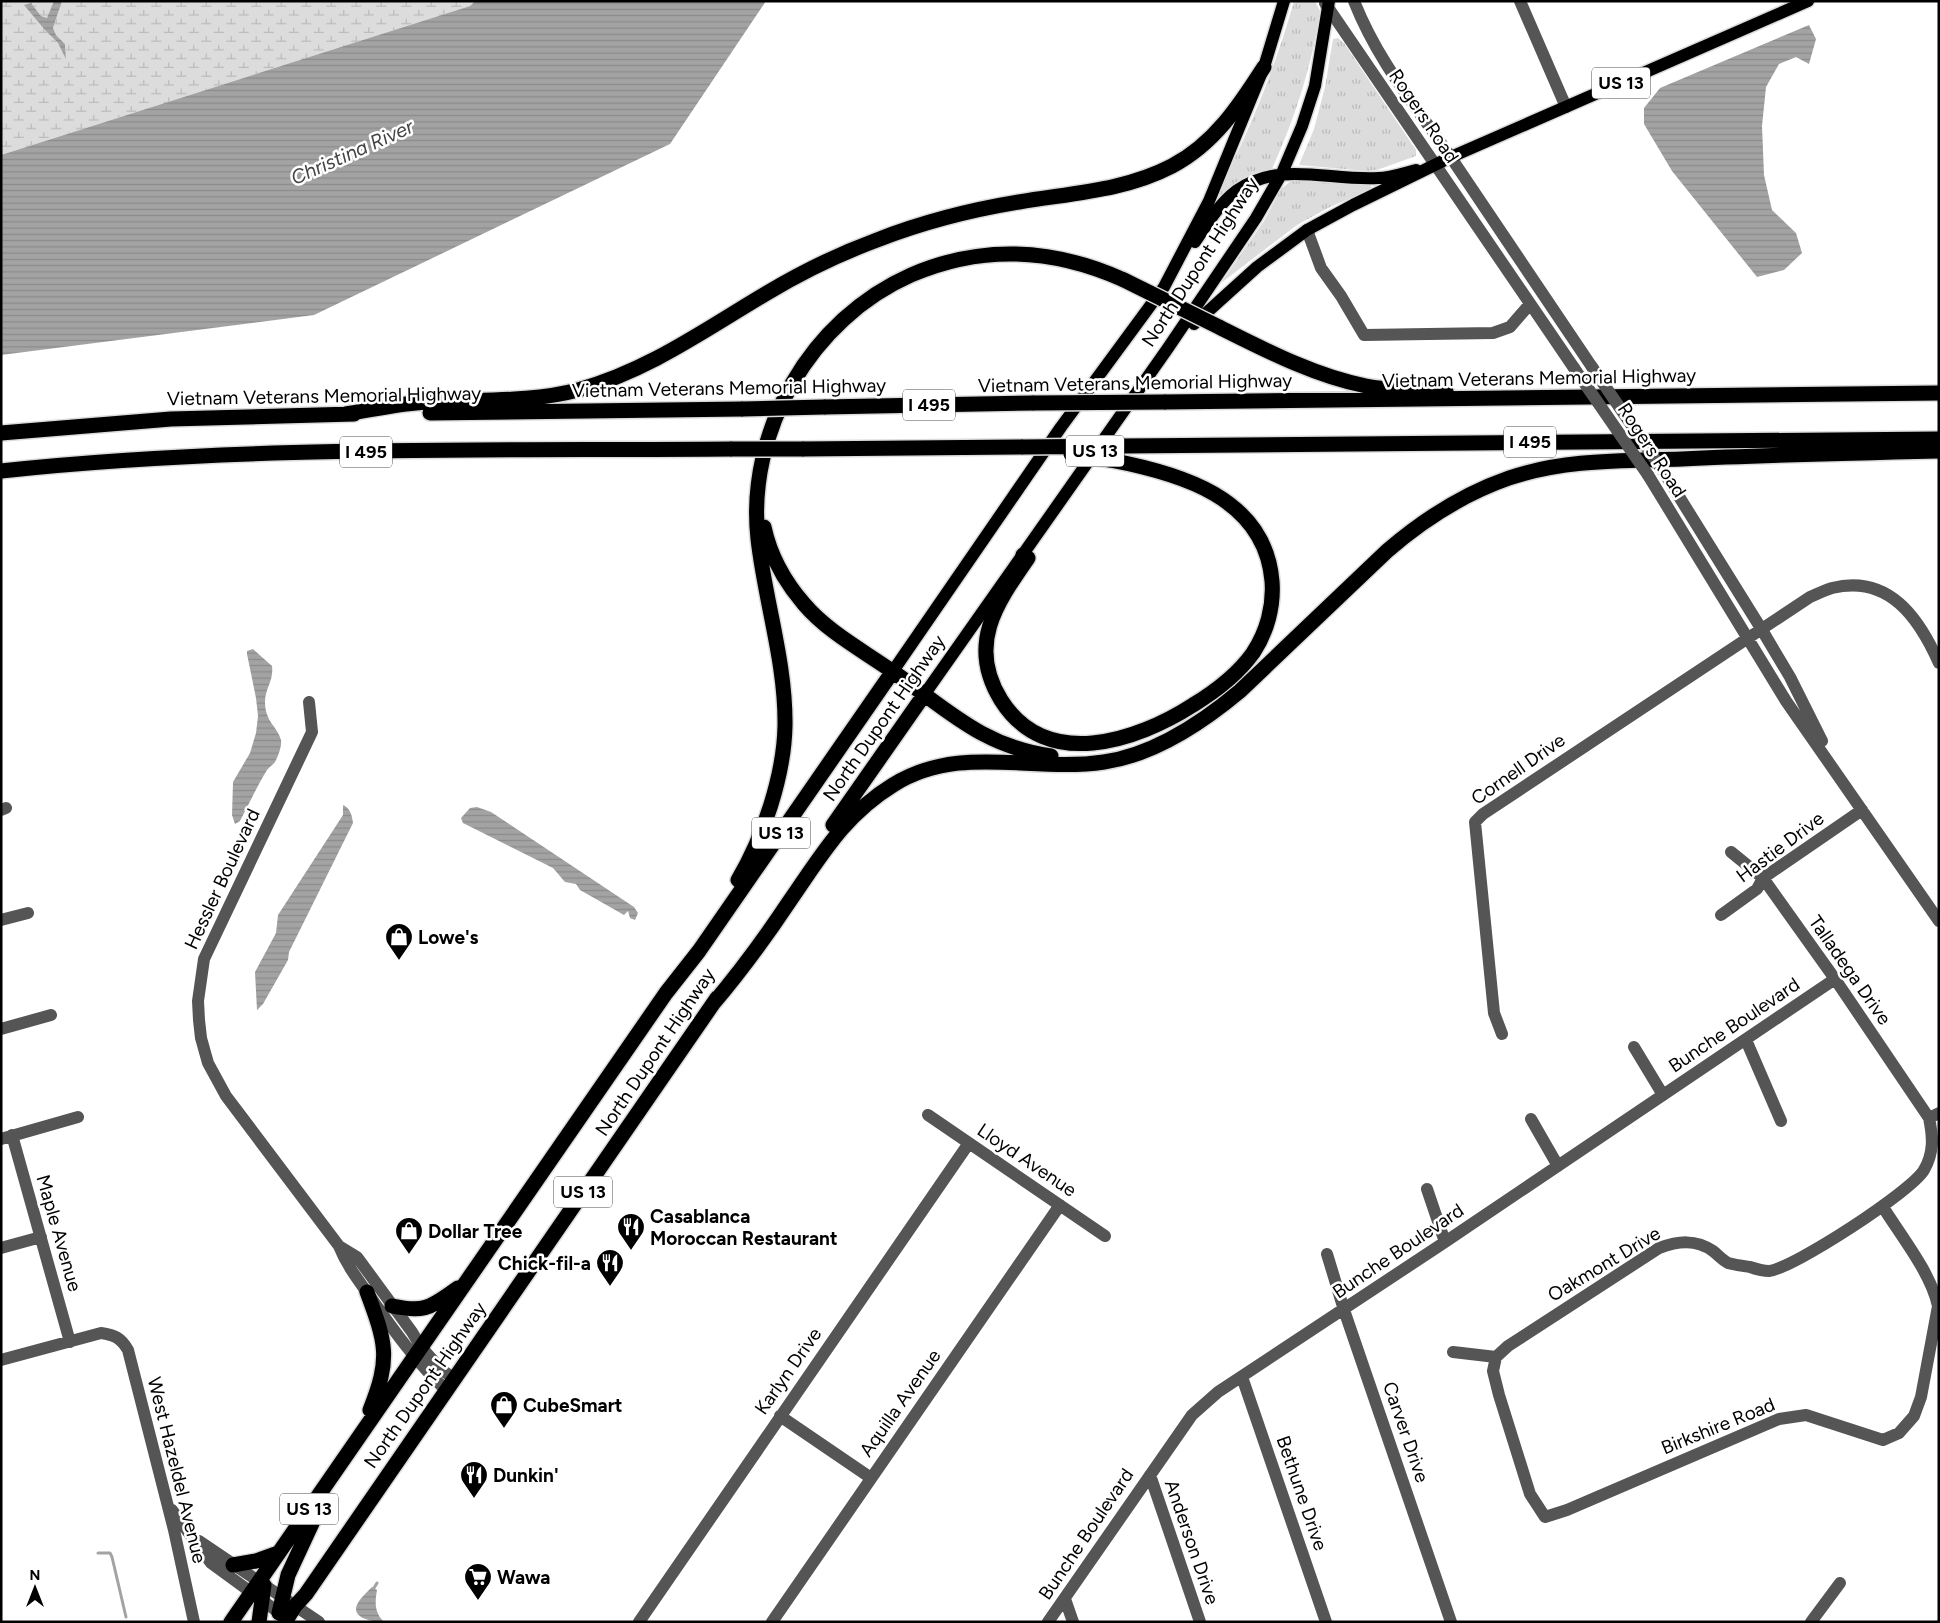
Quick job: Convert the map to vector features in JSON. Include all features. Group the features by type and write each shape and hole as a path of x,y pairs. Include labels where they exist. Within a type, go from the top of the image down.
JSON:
{"highway":[{"path":"346,414 416,403 538,397 577,390 617,378 660,358 784,283 838,256 876,240 967,212 1116,186 1161,171 1183,160 1220,129 1241,103 1264,67"},
{"path":"666,993 693,947 745,867 771,804 782,762 785,728 784,696 758,538 757,511 764,456 771,431 788,390 800,369 818,344 842,319 862,303 916,273 953,261 979,256 1015,253 1035,254 1067,259 1088,265 1124,280 1297,363 1342,380 1364,386 1394,389 1532,396"},
{"name":"Vietnam Veterans Memorial Highway","path":"1,432 171,419 346,414 1034,403 1430,400 1532,396 1939,393"},
{"name":"I 495","path":"1,472 150,459 291,453 1939,440"},
{"path":"1023,447 1110,460 1165,472 1204,487 1230,504 1254,530 1268,560 1273,591 1265,631 1258,645 1244,664 1226,682 1165,722 1113,740 1088,744 1062,742 1040,734 1019,720 1003,702 992,680 987,655 987,638 991,620 1001,597 1028,558 1023,555"},
{"path":"712,1005 746,965 846,822 870,801 894,784 926,770 957,762 1096,763 1124,758 1152,747 1191,727 1240,691 1387,551 1423,522 1460,499 1498,482 1541,470 1603,462 1939,451"},
{"path":"760,480 761,508 767,539 776,562 791,589 818,618 982,735 1011,748 1061,758 1087,758 1126,753 1152,747"},
{"name":"North Dupont Highway","path":"231,1622 259,1590 278,1553 339,1464 666,993 699,951 893,672"},
{"name":"North Dupont Highway","path":"287,1613 306,1594 924,695"},
{"path":"392,1306 417,1310 427,1308 466,1283"},
{"path":"359,1436 380,1382 384,1358 380,1329 367,1292"},
{"path":"287,1613 288,1575 339,1464"},
{"path":"233,1565 256,1561 278,1553"},
{"path":"259,1590 259,1622"}],"main road":[{"name":"North Dupont Highway","path":"893,672 1061,427 1164,287 1209,201 1264,67 1284,1"},
{"name":"US 13","path":"1168,348 1257,267 1307,230 1353,205 1450,157 1808,1"},
{"name":"North Dupont Highway","path":"924,695 1168,348 1256,218 1282,173 1302,126 1315,86 1327,4"},
{"name":"US 13","path":"1164,287 1218,209 1236,192 1258,179 1282,173 1350,178 1380,178 1435,166"}],"street":[{"name":"Rogers Road","path":"1354,1 1372,43 1400,88 1450,157 1665,474 1790,677 1840,776"},
{"path":"1520,1 1566,107"},
{"name":"Rogers Road","path":"1327,4 1435,166 1648,475 1786,701 1840,776 1939,921"},
{"path":"1307,230 1321,268 1341,296 1364,335 1493,333 1510,328 1530,304"},
{"name":"Cornell Drive","path":"1502,1034 1494,1013 1475,822 1483,814 1540,774 1748,640 1810,597 1832,588 1860,586 1880,591 1904,606 1919,625 1939,663"},
{"name":"Hessler Boulevard","path":"310,702 312,732 204,959 198,1001 201,1038 208,1063 226,1096 339,1246 346,1262 399,1338 418,1352 450,1384"},
{"name":"Hastie Drive","path":"1721,914 1756,888 1763,878 1862,810"},
{"name":"Talladega Drive","path":"1731,852 1763,878 1934,1116"},
{"path":"1,920 28,913"},
{"name":"Bunche Boulevard","path":"1048,1622 1192,1415 1218,1392 1344,1310 1834,979"},
{"path":"1,1029 51,1015"},
{"path":"1746,1040 1782,1121"},
{"path":"1634,1047 1663,1095"},
{"name":"Lloyd Avenue","path":"928,1115 1105,1236"},
{"name":"Oakmont Drive","path":"1496,1356 1508,1346 1659,1248 1673,1242 1691,1241 1711,1250 1727,1262 1768,1271 1788,1265 1883,1207 1913,1183 1923,1172 1931,1157 1934,1116"},
{"path":"7,1137 78,1118"},
{"path":"1531,1119 1558,1166"},
{"name":"Maple Avenue","path":"7,1137 41,1237 70,1342"},
{"name":"Karlyn Drive","path":"639,1622 969,1143"},
{"path":"1428,1190 1445,1242"},
{"name":"Aquilla Avenue","path":"772,1622 1060,1204"},
{"name":"Birkshire Road","path":"1496,1356 1493,1371 1499,1395 1530,1494 1545,1517 1567,1510 1779,1419 1806,1415 1883,1440 1899,1433 1914,1416 1921,1397 1938,1306 1935,1293 1928,1278 1883,1207"},
{"path":"1,1248 41,1237"},
{"name":"Hessler Boulevard","path":"339,1246 357,1257 412,1332 418,1352"},
{"name":"Carver Drive","path":"1327,1254 1344,1310 1451,1622"},
{"name":"West Hazeldel Avenue","path":"70,1342 101,1333 112,1334 123,1341 128,1350 194,1622"},
{"path":"1,1360 70,1342"},
{"path":"1453,1352 1496,1356"},
{"name":"Bethune Drive","path":"1242,1377 1326,1622"},
{"path":"780,1416 871,1478"},
{"name":"Anderson Drive","path":"1150,1475 1200,1622"},
{"path":"165,1497 179,1521 195,1539 211,1563 259,1590"},
{"path":"195,1539 233,1565 287,1613 319,1622"},
{"path":"1811,1622 1840,1583"},
{"path":"1065,1599 1073,1622"}],"green space":[{"path":"1,1 54,1 48,18 41,16 31,3 45,30 58,43 66,57 65,44 56,35 53,28 62,1 475,1 470,6 1,155"},
{"path":"1294,1 1315,1 1320,11 1302,92 1288,131 1272,169 1244,179 1220,196 1218,192 1241,145 1270,75"},
{"path":"1338,38 1344,43 1416,150 1416,156 1377,170 1366,171 1299,165 1314,129 1325,87 1333,39"},
{"path":"1306,180 1370,184 1372,189 1330,207 1297,225 1221,283 1264,221 1281,189 1291,181"}],"water":[{"path":"54,1 62,1 53,28 56,35 65,44 66,59 58,43 24,5 31,3 41,16 47,18"},
{"name":"Christina River","path":"475,1 766,1 670,144 314,315 1,355 1,155 470,6"},
{"path":"1809,25 1816,39 1809,64 1796,57 1779,64 1766,87 1762,126 1764,175 1772,210 1796,233 1802,253 1784,270 1757,277 1672,171 1644,124 1644,108 1660,88"},
{"path":"253,649 272,666 272,676 265,702 267,715 279,735 281,745 275,762 263,776 240,821 235,824 232,815 233,782 250,753 256,733 258,716 247,654 247,651"},
{"path":"343,805 350,812 353,823 289,952 288,960 263,1004 257,1010 255,972 276,933 278,915 343,815"},
{"path":"477,807 491,812 634,907 638,913 635,920 630,918 628,911 624,915 580,890 576,884 565,882 553,868 463,823 461,818 470,808"},
{"path":"372,1587 377,1590 376,1607 378,1614 384,1622 367,1620 362,1618 357,1612 358,1602"}],"waterway":[{"path":"98,1553 110,1553 112,1557 126,1617"},
{"path":"374,1588 377,1583"}],"place":[{"name":"Lowe's","path":"399,961"},
{"name":"Casablanca Moroccan Restaurant","path":"631,1251"},
{"name":"Dollar Tree","path":"409,1255"},
{"name":"Chick-fil-a","path":"610,1287"},
{"name":"CubeSmart","path":"504,1429"},
{"name":"Dunkin'","path":"474,1499"},
{"name":"Wawa","path":"478,1601"}]}
